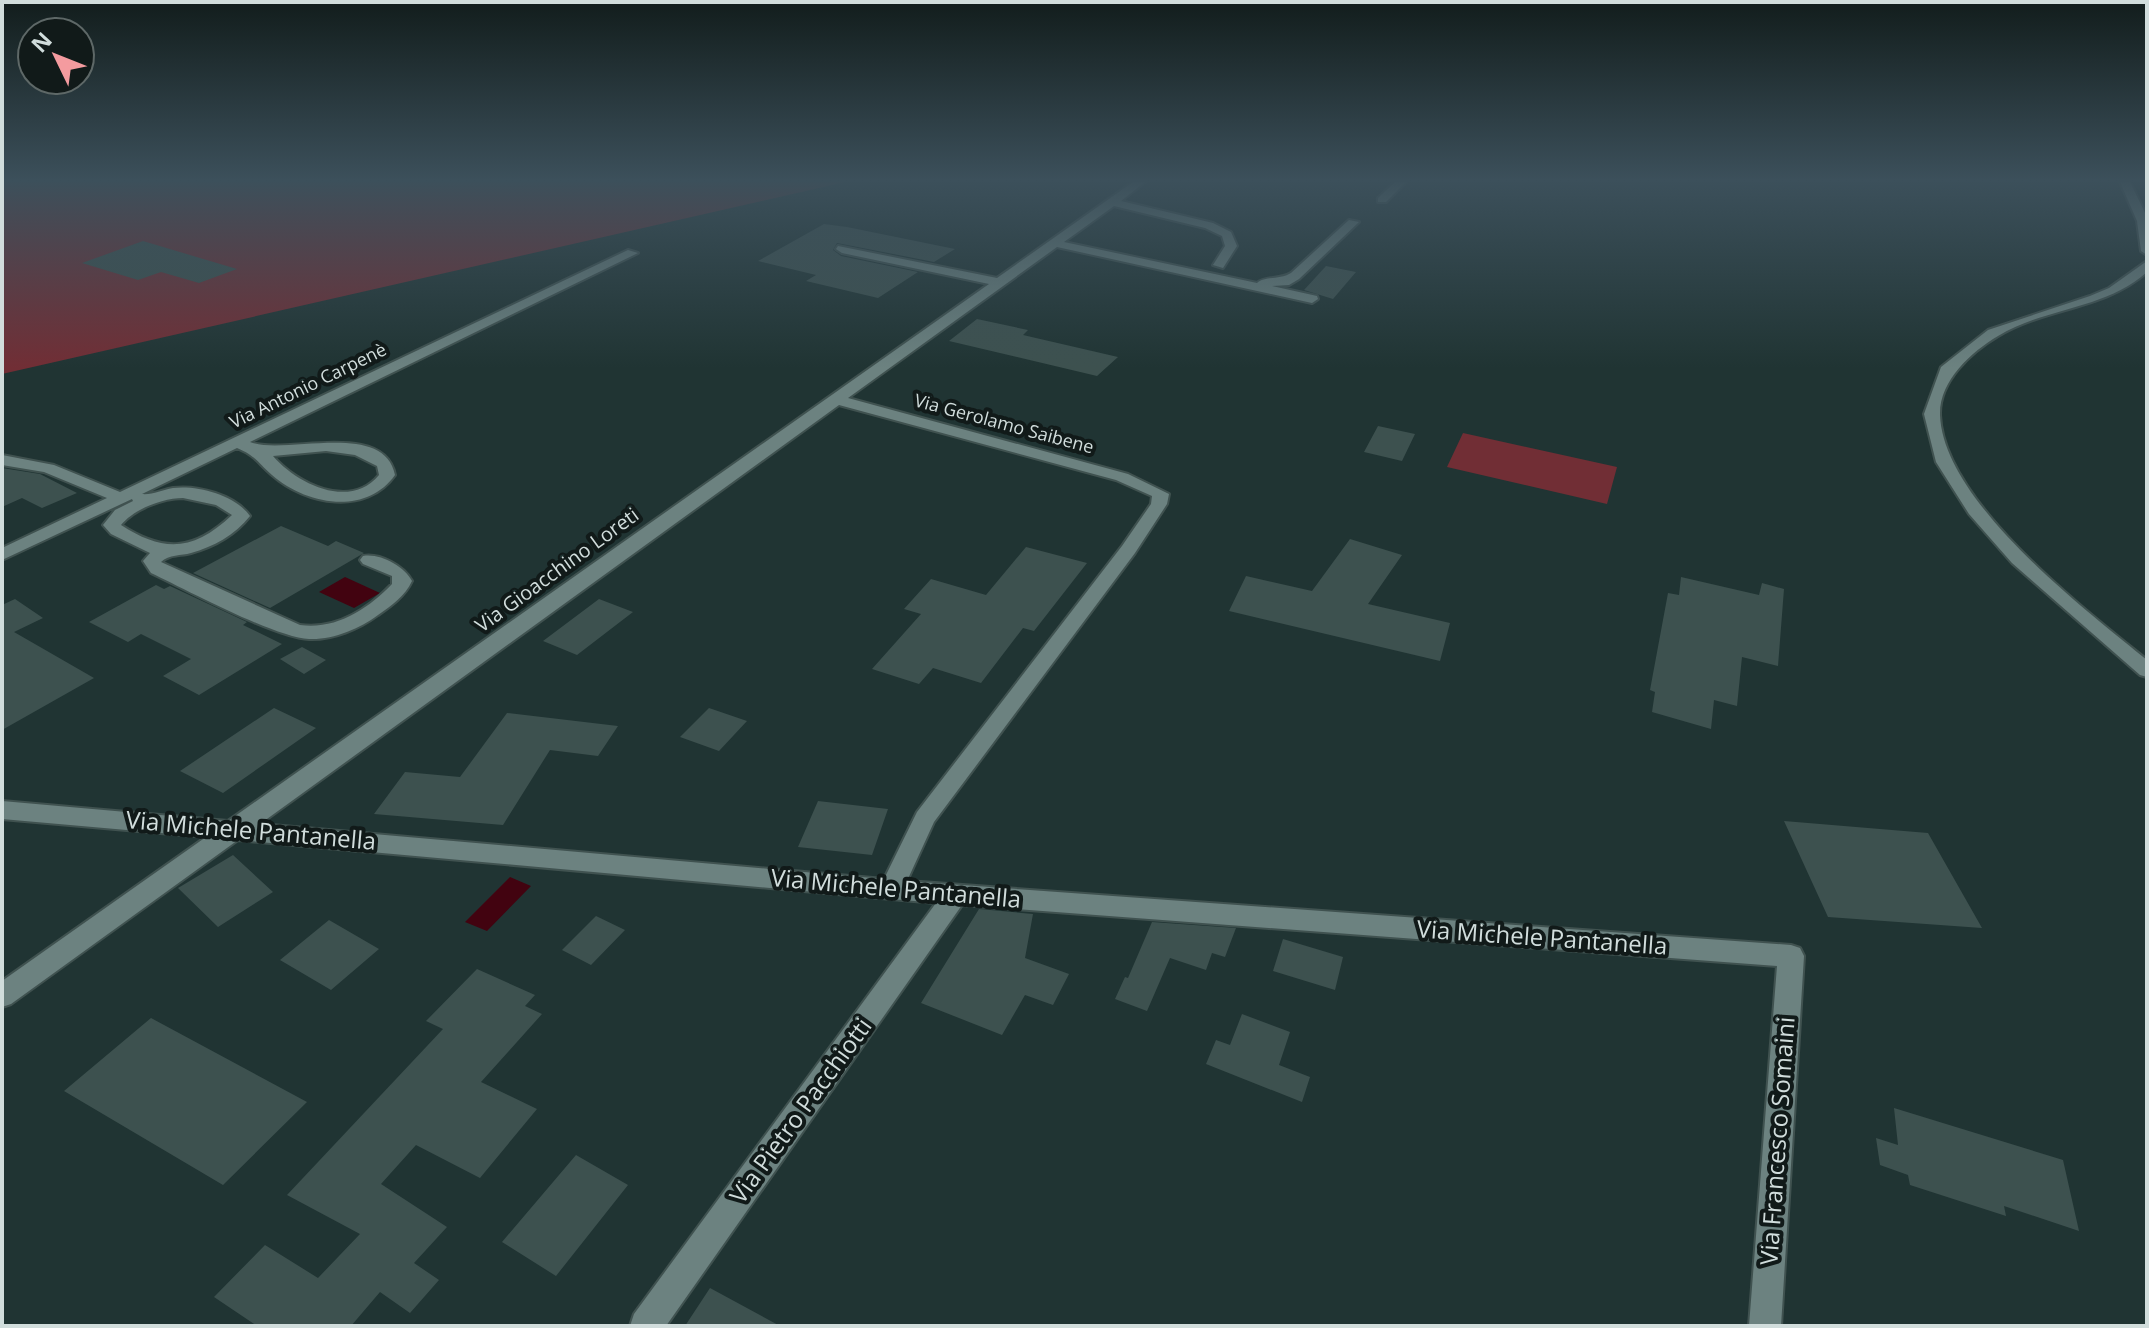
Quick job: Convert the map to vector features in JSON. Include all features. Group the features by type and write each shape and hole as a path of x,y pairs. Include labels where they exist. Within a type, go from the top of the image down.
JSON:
{"street":[{"name":"Via Gioacchino Loreti","path":"2,996 1053,244"},
{"path":"1058,244 1312,299"},
{"path":"1219,265 1230,244"},
{"path":"1243,284 1285,282 1329,244"},
{"path":"842,249 999,282"},
{"name":"Via Antonio Carpenè","path":"2,555 132,498 236,442 632,253"},
{"path":"2147,265 2131,281 2108,294 2035,316 1992,334 1949,364 1933,395 1932,426 1964,499 2017,560 2147,670"},
{"name":"Via Gerolamo Saibene","path":"834,399 1122,477 1161,494 1159,504 1129,549 925,818 891,889"},
{"path":"236,442 262,453 278,472 323,496 347,497 365,493 378,486 387,475 385,464 375,457 332,447 301,446 262,453"},
{"path":"2,460 48,468 132,498 183,493 234,507 241,513 239,520 231,526 194,545 162,551 152,561 152,566 296,631 311,634 333,630 354,620 400,587 403,581 399,573 369,560"},
{"path":"132,498 112,525 162,551"},
{"name":"Via Michele Pantanella","path":"2,810 956,895 1791,956"},
{"name":"Via Pietro Pacchiotti","path":"646,1326 956,895"},
{"name":"Via Francesco Somaini","path":"1765,1326 1791,956"}],"shaded area":[{"path":"2,244 573,244 2,374"},
{"path":"1463,433 1617,467 1607,504 1447,467"},
{"path":"345,577 380,593 354,608 319,592"},
{"path":"510,877 531,886 487,931 465,922"}],"building":[{"path":"135,244 153,244 237,269 199,283 161,272 138,280 82,263"},
{"path":"788,244 836,244 833,250 841,256 918,272 878,298 806,281 816,275 758,261"},
{"path":"842,244 930,244 955,249 934,262"},
{"path":"1326,266 1356,272 1333,299 1304,290"},
{"path":"977,319 1028,330 1023,335 1118,357 1097,376 949,341"},
{"path":"1378,426 1415,434 1402,461 1364,452"},
{"path":"2,468 40,474 77,493 42,508 22,498 2,507"},
{"path":"281,526 328,546 336,541 364,553 270,608 193,573"},
{"path":"1350,539 1402,555 1368,604 1450,623 1440,661 1229,611 1246,576 1312,591"},
{"path":"1026,547 1087,563 1034,631 1023,628 981,683 933,668 919,684 872,669 921,614 904,609 931,579 986,595"},
{"path":"1681,577 1759,595 1762,583 1784,589 1778,666 1742,657 1737,706 1714,700 1711,729 1652,712 1655,692 1650,690 1668,593 1679,595"},
{"path":"156,585 164,589 170,586 247,622 243,625 282,644 199,695 163,676 191,659 141,634 128,642 89,622"},
{"path":"15,599 43,618 14,632 94,678 2,730 2,605"},
{"path":"599,599 633,612 577,655 543,641"},
{"path":"302,647 326,660 304,674 280,659"},
{"path":"274,708 316,728 223,793 180,771"},
{"path":"709,708 747,721 719,751 680,737"},
{"path":"507,713 618,726 598,756 550,750 503,825 374,814 405,772 460,777"},
{"path":"818,801 888,809 872,855 798,847"},
{"path":"1784,821 1928,833 1982,928 1828,917"},
{"path":"233,855 273,892 218,927 178,888"},
{"path":"979,909 1033,914 1025,958 1069,974 1053,1005 1025,995 1002,1035 921,1003"},
{"path":"596,916 625,930 591,965 562,950"},
{"path":"329,920 379,949 331,990 280,960"},
{"path":"1152,922 1236,928 1225,957 1212,953 1206,970 1170,958 1147,1011 1115,999 1125,977 1128,978"},
{"path":"1283,939 1343,957 1335,990 1273,971"},
{"path":"477,969 535,995 525,1006 542,1014 481,1082 537,1109 480,1178 416,1145 381,1184 447,1227 414,1263 439,1280 410,1313 380,1292 351,1326 257,1326 214,1297 265,1245 318,1278 360,1234 287,1195 443,1029 426,1021"},
{"path":"1242,1014 1290,1032 1279,1065 1310,1077 1302,1102 1206,1064 1216,1040 1230,1045"},
{"path":"151,1018 307,1102 223,1185 64,1091"},
{"path":"1894,1108 2063,1160 2079,1231 2004,1206 2006,1216 1910,1185 1908,1175 1880,1165 1876,1138 1898,1145"},
{"path":"576,1155 628,1185 556,1276 502,1242"},
{"path":"710,1288 780,1326 685,1326"}]}
